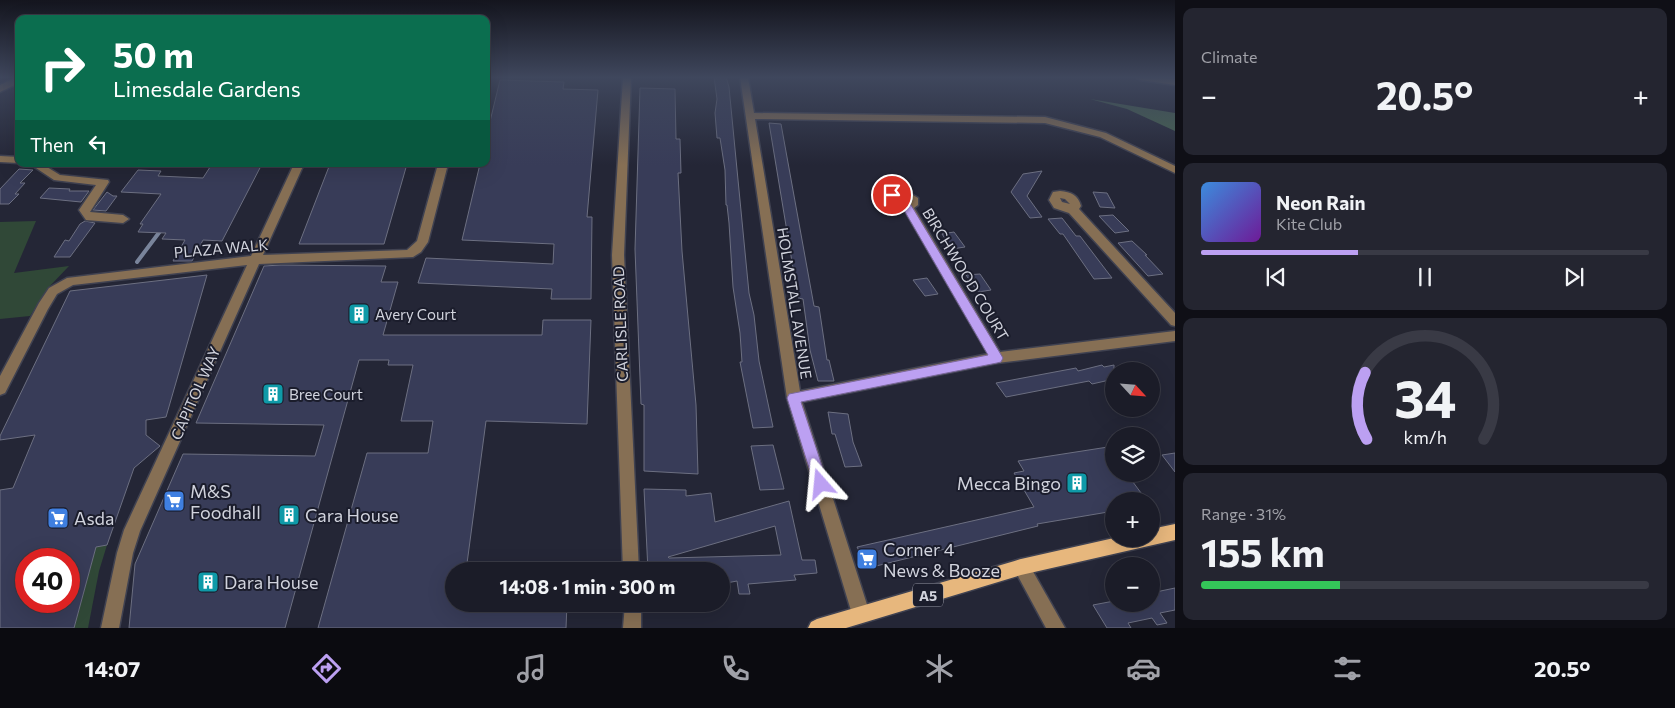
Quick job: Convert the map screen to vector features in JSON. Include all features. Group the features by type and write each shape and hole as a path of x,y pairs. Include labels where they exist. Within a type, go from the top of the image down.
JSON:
{"main road":[{"path":"1160,536 1175,532"},
{"name":"A5","path":"817,628 835,626 861,614 1021,567 1110,547"}],"street":[{"name":"CARLISLE ROAD","path":"626,106 618,255 631,562"},
{"name":"HOLMSTALL AVENUE","path":"749,106 794,398 861,614"},
{"path":"750,116 1045,120 1103,135 1175,170"},
{"path":"0,159 15,160"},
{"path":"41,167 58,178 104,182 87,204 84,210 86,214 90,217 123,219"},
{"name":"CAPITOL WAY","path":"110,628 125,553 132,530 298,167"},
{"name":"PLAZA WALK","path":"0,389 43,306 53,291 71,281 255,260 398,255 412,252 420,245 424,237 442,167"},
{"name":"BIRCHWOOD COURT","path":"908,207 997,358"},
{"path":"1072,209 1175,321"},
{"path":"794,398 997,358 1175,336"},
{"path":"1021,567 1056,628"},
{"path":"632,612 632,628"}],"green space":[{"path":"1117,106 1134,106 1175,113 1175,131"},
{"path":"36,221 14,273 69,266 48,288 30,316 0,319 0,222"},
{"path":"107,545 99,571 88,628 74,628 78,613 80,613 80,606 96,547"}],"building":[{"path":"494,106 597,106 587,217 592,217 591,299 551,299 552,289 418,283 426,258 553,264 554,244 462,240 479,167 490,167 490,121"},
{"path":"639,106 675,106 676,139 680,139 681,173 678,173 682,251 696,405 698,474 644,471 644,405 641,404 635,249"},
{"path":"716,106 731,106 749,293 754,315 759,361 773,427 753,428 740,362 742,362 740,333 733,287 725,170 720,138 717,138"},
{"path":"769,123 781,124 814,306 819,307 827,360 829,360 834,381 818,381 810,350 803,299 798,298"},
{"path":"210,167 260,167 222,241 203,240 192,261 173,261 185,240 162,239 166,233 138,232 143,224 140,224 161,194 121,192 138,170 161,171 158,176 203,178"},
{"path":"329,167 406,167 384,244 299,244"},
{"path":"19,169 33,170 20,183 25,183 15,194 19,194 9,204 0,204 0,189"},
{"path":"1042,171 1027,196 1042,217 1030,218 1011,192 1023,174"},
{"path":"49,188 89,191 81,202 40,198"},
{"path":"107,192 117,196 106,211 93,210"},
{"path":"1093,192 1107,193 1115,208 1100,207"},
{"path":"1113,215 1129,231 1115,233 1099,216"},
{"path":"1062,218 1076,236 1080,236 1112,278 1094,279 1063,234 1060,234 1048,219"},
{"path":"85,221 95,223 70,257 54,257 65,240 69,241 80,224"},
{"path":"954,232 965,247 952,249 942,234"},
{"path":"1132,241 1163,274 1148,276 1118,243"},
{"path":"264,266 386,266 381,282 398,282 383,335 542,335 543,320 591,320 587,424 486,421 467,562 445,562 445,612 567,612 566,628 318,628 367,453 428,453 433,421 401,421 413,365 388,365 389,360 359,360 285,628 129,628 135,564 183,454 315,456 324,425 196,423"},
{"path":"980,274 991,290 978,292 966,275"},
{"path":"207,275 166,417 146,420 146,435 160,446 134,468 107,545 96,547 80,606 80,548 15,548 15,613 78,613 74,628 0,628 0,490 13,488 35,435 0,440 0,436 70,291"},
{"path":"927,278 938,294 925,296 913,280"},
{"path":"1102,365 1105,367 1105,381 1092,384 1089,381 1006,397 996,383 1076,368 1078,371"},
{"path":"828,412 848,414 853,442 862,466 845,467 835,434 832,434"},
{"path":"773,445 784,489 760,490 751,446"},
{"path":"1105,447 1105,482 1133,482 1140,492 1105,492 1105,513 1037,524 1038,526 868,568 857,547 1034,507 1014,473 1024,471 1018,461"},
{"path":"1175,453 1175,472 1162,455"},
{"path":"644,489 686,490 686,496 711,493 715,522 789,501 802,560 815,560 817,573 794,575 796,580 748,584 750,594 739,594 737,581 730,582 730,562 648,562","holes":["775,526 781,555 669,558"]},
{"path":"1175,588 1175,610 1160,613 1167,623 1157,625 1152,618 1128,623 1131,628 1107,628 1093,605 1105,603 1105,612 1160,612 1160,591"}],"waterway":[{"path":"137,262 161,230"}],"place":[{"name":"Avery Court","path":"359,314"},
{"name":"Bree Court","path":"273,394"},
{"name":"Mecca Bingo","path":"1077,483"},
{"name":"M&S Foodhall","path":"174,501"},
{"name":"Cara House","path":"289,515"},
{"name":"Asda","path":"58,518"},
{"name":"Corner 4 News & Booze","path":"867,559"},
{"name":"Dara House","path":"208,582"}],"route":[{"path":"821,484 794,398 997,358 908,207 896,204 892,200 892,195"}]}
